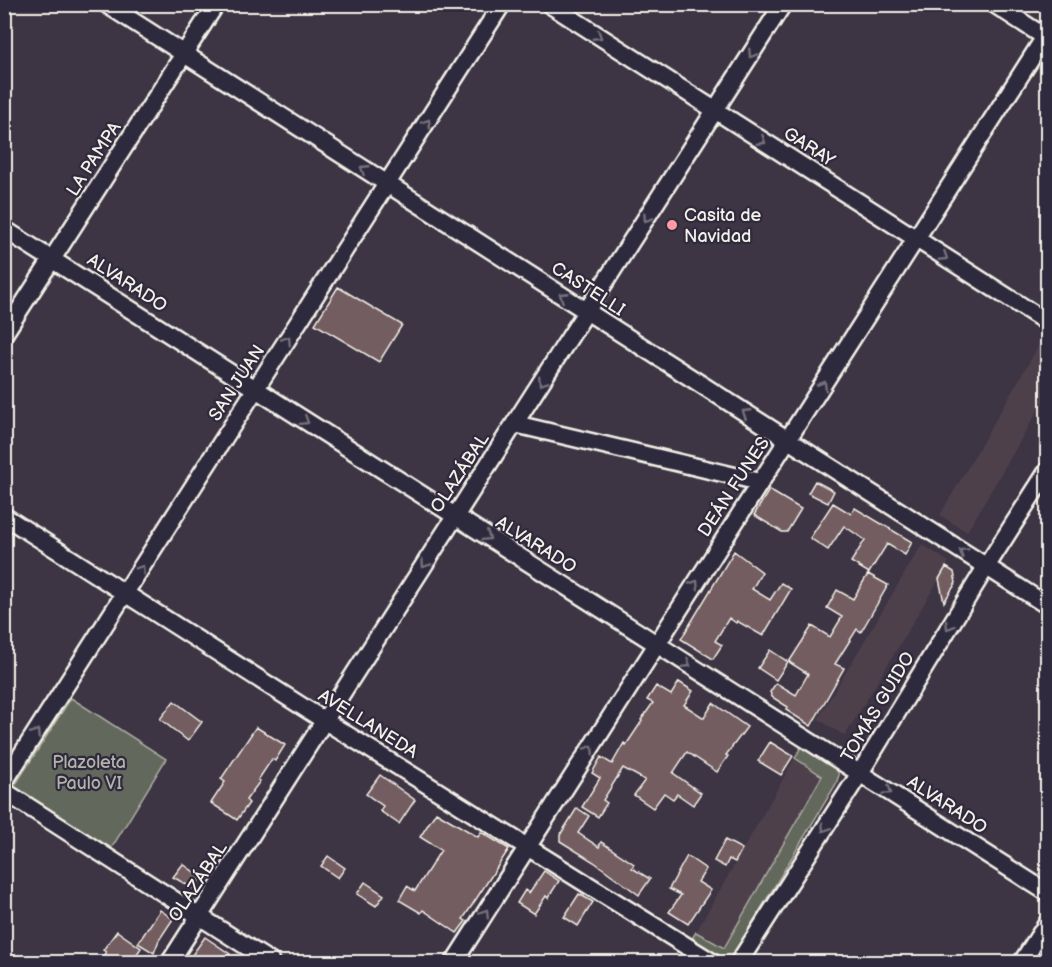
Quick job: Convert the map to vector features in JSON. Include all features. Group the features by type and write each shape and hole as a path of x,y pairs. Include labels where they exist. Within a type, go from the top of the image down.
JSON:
{"street":[{"name":"CASTELLI","path":"106,4 1047,606"},
{"name":"LA PAMPA","path":"4,334 216,4"},
{"name":"SAN JUAN","path":"4,782 502,4"},
{"name":"GARAY","path":"549,4 1047,323"},
{"name":"OLAZÁBAL","path":"170,963 783,4"},
{"path":"994,4 1046,36"},
{"name":"DEÁN FUNES","path":"454,963 1046,36"},
{"name":"ALVARADO","path":"4,228 1047,893"},
{"path":"515,424 760,483"},
{"name":"TOMÁS GUIDO","path":"739,963 860,773 1047,470"},
{"name":"AVELLANEDA","path":"4,516 325,721 712,963"},
{"path":"4,791 272,963"},
{"path":"1022,963 1047,922"}],"shaded area":[{"path":"1042,340 1047,343 1047,395 967,532 940,515"},
{"path":"922,544 949,562 845,736 818,719"},
{"path":"795,758 822,776 724,949 696,932"}],"green space":[{"name":"Plazoleta Paulo VI","path":"71,698 166,759 111,849 14,787"},
{"path":"801,747 836,769 839,775 836,784 735,952 724,956 713,953 691,940 696,932 724,948 822,776 795,758"}],"building":[{"path":"338,287 402,325 379,362 315,324"},
{"path":"815,481 834,491 828,503 808,493"},
{"path":"769,490 801,509 787,532 782,532 754,515"},
{"path":"833,503 851,514 855,508 912,542 905,555 887,544 869,573 851,562 865,540 844,526 828,550 810,538"},
{"path":"734,551 762,572 752,589 770,600 781,583 791,589 763,636 729,618 715,641 722,645 713,659 681,639"},
{"path":"946,567 954,572 956,583 944,602 939,579"},
{"path":"868,574 888,585 861,632 857,629 835,664 844,668 811,726 786,710 788,707 772,697 770,692 776,683 796,695 808,674 789,662 812,626 830,637 842,617 827,608 837,590 853,599"},
{"path":"770,650 788,662 776,680 758,668"},
{"path":"679,682 693,691 684,705 704,718 713,703 747,727 726,755 728,756 717,772 687,752 673,773 701,793 693,805 677,794 673,799 664,793 653,808 634,795 645,780 623,768 603,800 607,803 598,817 582,807 600,778 592,773 601,757 612,764 653,703 647,700 656,686 671,695"},
{"path":"174,701 202,722 188,741 160,719"},
{"path":"256,727 285,745 275,761 272,759 258,780 260,781 246,800 249,803 237,820 211,803 225,782 221,779"},
{"path":"770,742 793,756 781,775 758,761"},
{"path":"380,775 415,800 399,824 380,811 383,806 366,794"},
{"path":"577,808 589,816 578,833 599,847 601,842 634,864 632,868 650,879 639,895 594,862 560,841 560,835"},
{"path":"436,812 478,837 481,832 509,849 463,919 466,921 457,933 423,910 421,913 399,900 407,886 415,891 441,850 420,837"},
{"path":"725,840 742,849 735,862 729,859 725,867 714,861"},
{"path":"328,856 345,868 338,878 321,866"},
{"path":"687,856 706,869 698,882 711,890 688,924 669,912 681,895 669,889"},
{"path":"183,864 201,877 194,889 173,877"},
{"path":"544,871 559,881 534,914 517,903 525,890 529,893"},
{"path":"365,882 384,895 376,906 357,894"},
{"path":"579,894 593,902 578,926 564,917"},
{"path":"160,910 173,919 159,940 154,953 138,943"},
{"path":"117,931 141,948 131,963 98,963 106,952 103,950"},
{"path":"205,937 230,954 224,963 203,963 192,955"}],"place":[{"name":"Casita de Navidad","path":"672,225"}]}
